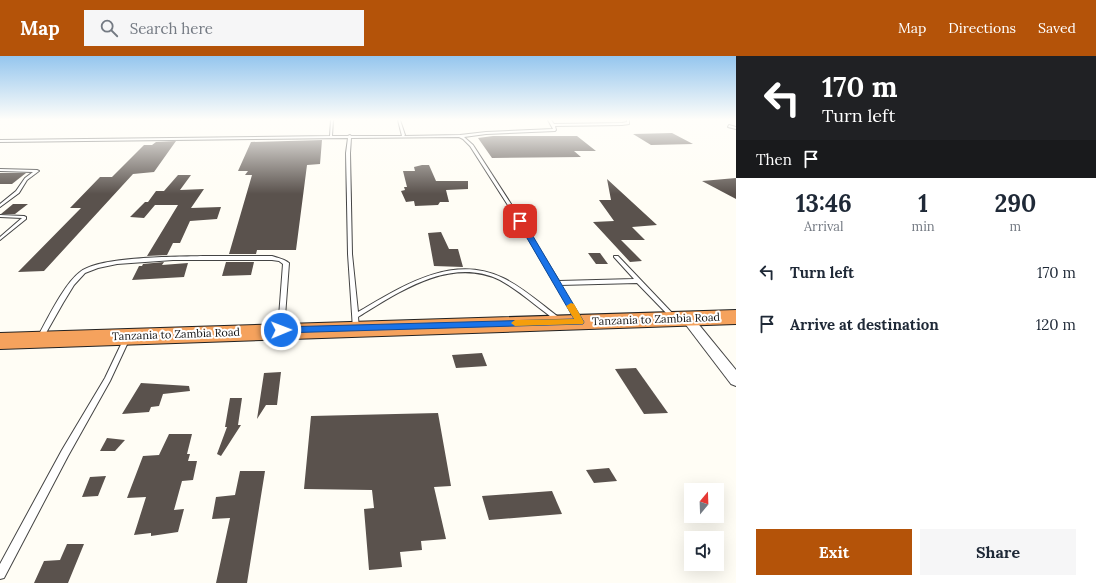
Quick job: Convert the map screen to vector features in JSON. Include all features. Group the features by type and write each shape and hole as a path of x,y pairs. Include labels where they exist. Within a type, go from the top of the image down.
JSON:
{"highway":[{"name":"Tanzania to Zambia Road","path":"0,341 281,330 356,323 571,322 736,317"}],"street":[{"path":"681,318 736,380"}],"lane":[{"path":"349,145 350,254 356,323 422,280 444,272 464,270 484,272 502,280 571,322"},
{"path":"471,145 520,221 557,283 571,322"},
{"path":"0,170 37,170 26,179 18,192 0,206"},
{"path":"0,216 18,216 24,217 24,219 0,239"},
{"path":"616,257 638,281 681,318"},
{"path":"39,339 76,279 88,268 127,261 173,259 272,258 286,263 281,330"},
{"path":"557,283 638,281"},
{"path":"0,574 65,453 108,379 128,336"}],"building":[{"path":"144,145 173,145 154,172 133,174 44,271 18,272 81,208 70,208 100,177 112,177"},
{"path":"250,145 322,145 320,164 307,165 296,250 257,250 256,254 229,254 252,175 245,175 248,171 238,171"},
{"path":"483,145 588,145 596,151 574,151 581,157 492,158"},
{"path":"429,165 436,181 468,181 468,189 446,190 449,202 440,202 438,205 415,206 414,201 406,202 401,191 405,190 404,187 407,187 403,171 415,171 414,167"},
{"path":"0,173 26,173 12,184 0,184"},
{"path":"178,175 191,175 180,190 204,189 191,208 221,207 217,219 190,221 180,243 173,243 167,255 147,256 178,205 155,205 144,218 130,217 145,202 148,202 156,191 164,191"},
{"path":"736,178 736,199 702,181"},
{"path":"607,179 657,225 632,227 645,240 621,240 642,261 630,262 593,222 614,221 599,200 611,200"},
{"path":"13,204 28,204 15,214 1,214"},
{"path":"441,232 449,249 458,249 463,267 434,266 428,233"},
{"path":"588,253 600,253 608,264 596,264"},
{"path":"164,262 162,265 188,263 184,277 132,280 139,266 142,266 143,264"},
{"path":"226,262 254,262 251,275 222,276"},
{"path":"482,353 487,366 456,368 452,355"},
{"path":"636,368 668,413 644,414 615,369"},
{"path":"281,372 277,405 266,405 257,419 264,373"},
{"path":"141,383 189,386 190,391 163,394 159,406 151,407 149,412 122,414"},
{"path":"230,398 242,398 238,425 241,425 221,456 217,454 227,427 225,427"},
{"path":"438,413 451,486 434,487 446,539 421,541 422,550 400,552 402,567 369,570 364,509 374,508 372,490 304,489 311,416"},
{"path":"169,434 192,434 187,454 190,454 188,461 197,461 193,480 182,481 174,510 184,509 178,532 151,536 151,533 134,535 146,497 127,498 143,456 159,455"},
{"path":"107,438 125,440 115,451 100,451"},
{"path":"609,468 617,481 594,483 586,470"},
{"path":"240,471 265,471 247,583 216,583 230,518 212,519 216,497 235,495"},
{"path":"106,476 98,496 82,497 90,477"},
{"path":"552,491 562,514 489,520 482,496"},
{"path":"67,544 84,544 68,583 34,583 44,561 60,560"}],"slow traffic":[{"path":"515,323 580,322 571,306"}],"route":[{"path":"281,330 580,322 520,221"}]}
